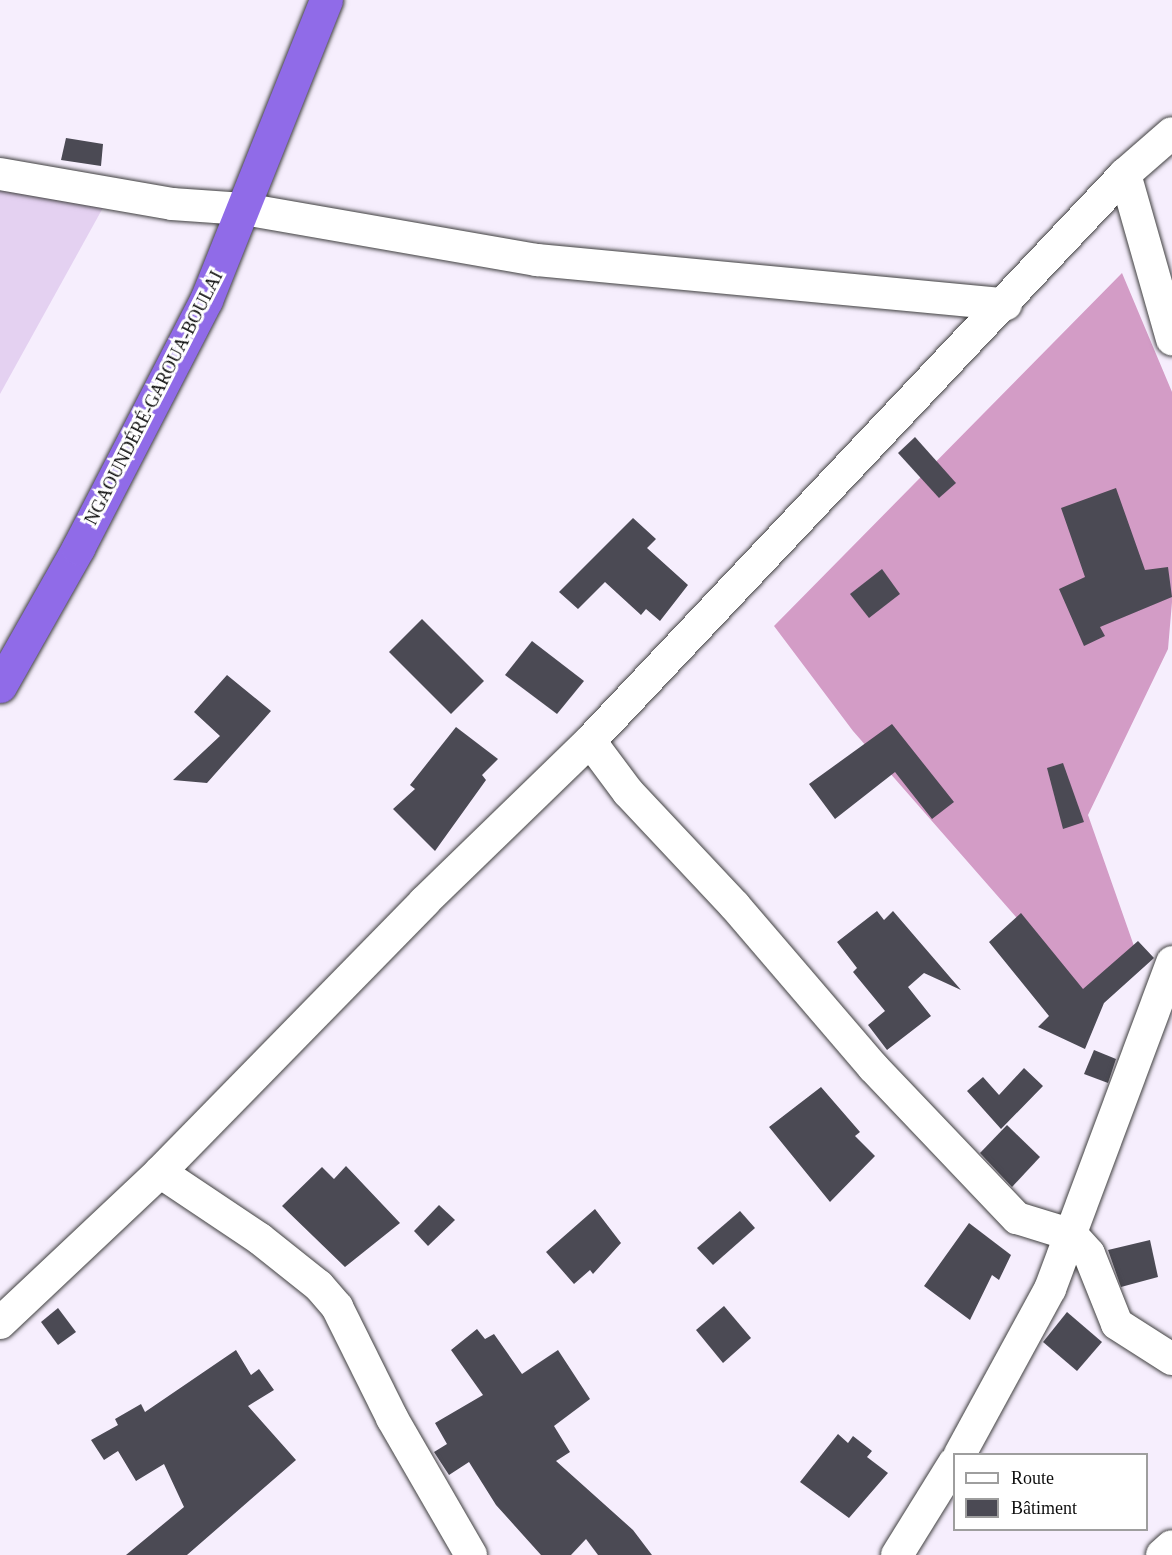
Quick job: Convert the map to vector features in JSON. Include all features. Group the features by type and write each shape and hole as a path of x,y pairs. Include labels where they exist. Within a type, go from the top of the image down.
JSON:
{"highway":[{"name":"NGAOUNDÉRÉ-GAROUA-BOULAI","path":"0,686 78,548 201,311 244,209 326,0"}],"street":[{"path":"0,1323 160,1172 424,902 590,741 1006,304 1125,174 1172,133"},
{"path":"0,174 172,204 244,209 537,260 1006,304"},
{"path":"1125,174 1172,339"},
{"path":"590,741 628,792 735,906 873,1067 1017,1218 1072,1235 1089,1254 1117,1324 1172,1359"},
{"path":"961,1453 1050,1289 1172,962"},
{"path":"160,1172 260,1239 319,1286 337,1307 392,1418 471,1555"},
{"path":"897,1555 953,1465"},
{"path":"1162,1555 1172,1546"}],"shaded area":[{"path":"0,171 110,195 0,394"},
{"path":"1122,273 1172,392 1172,602 1168,649 1088,815 1141,966 1081,991 853,731 774,626"}],"building":[{"path":"66,138 103,144 101,166 61,160"},
{"path":"915,437 956,483 939,498 898,453"},
{"path":"1116,488 1145,570 1168,567 1172,597 1100,627 1105,636 1084,646 1059,589 1085,577 1061,508"},
{"path":"633,518 656,539 647,548 688,585 660,621 646,609 641,615 605,582 578,609 559,592"},
{"path":"882,569 900,594 869,618 850,594"},
{"path":"422,619 484,681 451,714 389,652"},
{"path":"532,641 584,681 557,714 505,675"},
{"path":"227,675 271,711 207,783 173,780 220,736 194,712"},
{"path":"892,724 954,802 932,819 895,772 835,819 809,784"},
{"path":"456,727 498,759 482,775 486,780 435,851 393,809 415,789 410,785"},
{"path":"1063,763 1084,822 1063,829 1047,768"},
{"path":"877,911 884,920 893,911 961,990 924,973 908,987 931,1016 887,1050 868,1025 885,1011 853,972 857,968 837,942"},
{"path":"1021,913 1083,989 1138,941 1154,958 1104,1003 1085,1049 1038,1027 1049,1016 989,942"},
{"path":"1094,1050 1116,1059 1108,1083 1084,1074"},
{"path":"1024,1068 1043,1086 1001,1129 967,1091 983,1077 999,1095"},
{"path":"821,1087 860,1132 855,1136 875,1156 830,1202 769,1127"},
{"path":"1007,1125 1040,1157 1012,1187 980,1153"},
{"path":"346,1166 400,1223 345,1267 282,1206 322,1167 334,1179"},
{"path":"439,1205 455,1220 428,1246 414,1231"},
{"path":"595,1209 621,1243 593,1274 590,1270 574,1284 546,1252"},
{"path":"740,1211 755,1228 713,1265 697,1248"},
{"path":"969,1223 1011,1255 999,1280 992,1275 970,1320 924,1286"},
{"path":"1150,1240 1158,1277 1121,1287 1108,1250"},
{"path":"724,1306 751,1338 723,1363 696,1330"},
{"path":"58,1308 76,1332 58,1345 41,1322"},
{"path":"1067,1312 1102,1342 1077,1371 1043,1342"},
{"path":"477,1329 485,1339 494,1334 522,1374 558,1350 590,1399 554,1426 570,1452 556,1461 633,1530 652,1555 598,1555 586,1539 571,1555 541,1555 496,1505 469,1462 449,1475 434,1452 447,1444 435,1423 483,1395 451,1350"},
{"path":"236,1350 251,1375 259,1369 274,1390 248,1406 296,1460 187,1555 126,1555 184,1507 164,1464 136,1481 118,1451 104,1460 91,1440 118,1425 115,1419 141,1404 145,1412"},
{"path":"838,1434 848,1443 853,1436 872,1451 867,1457 888,1473 849,1518 800,1482"}]}
